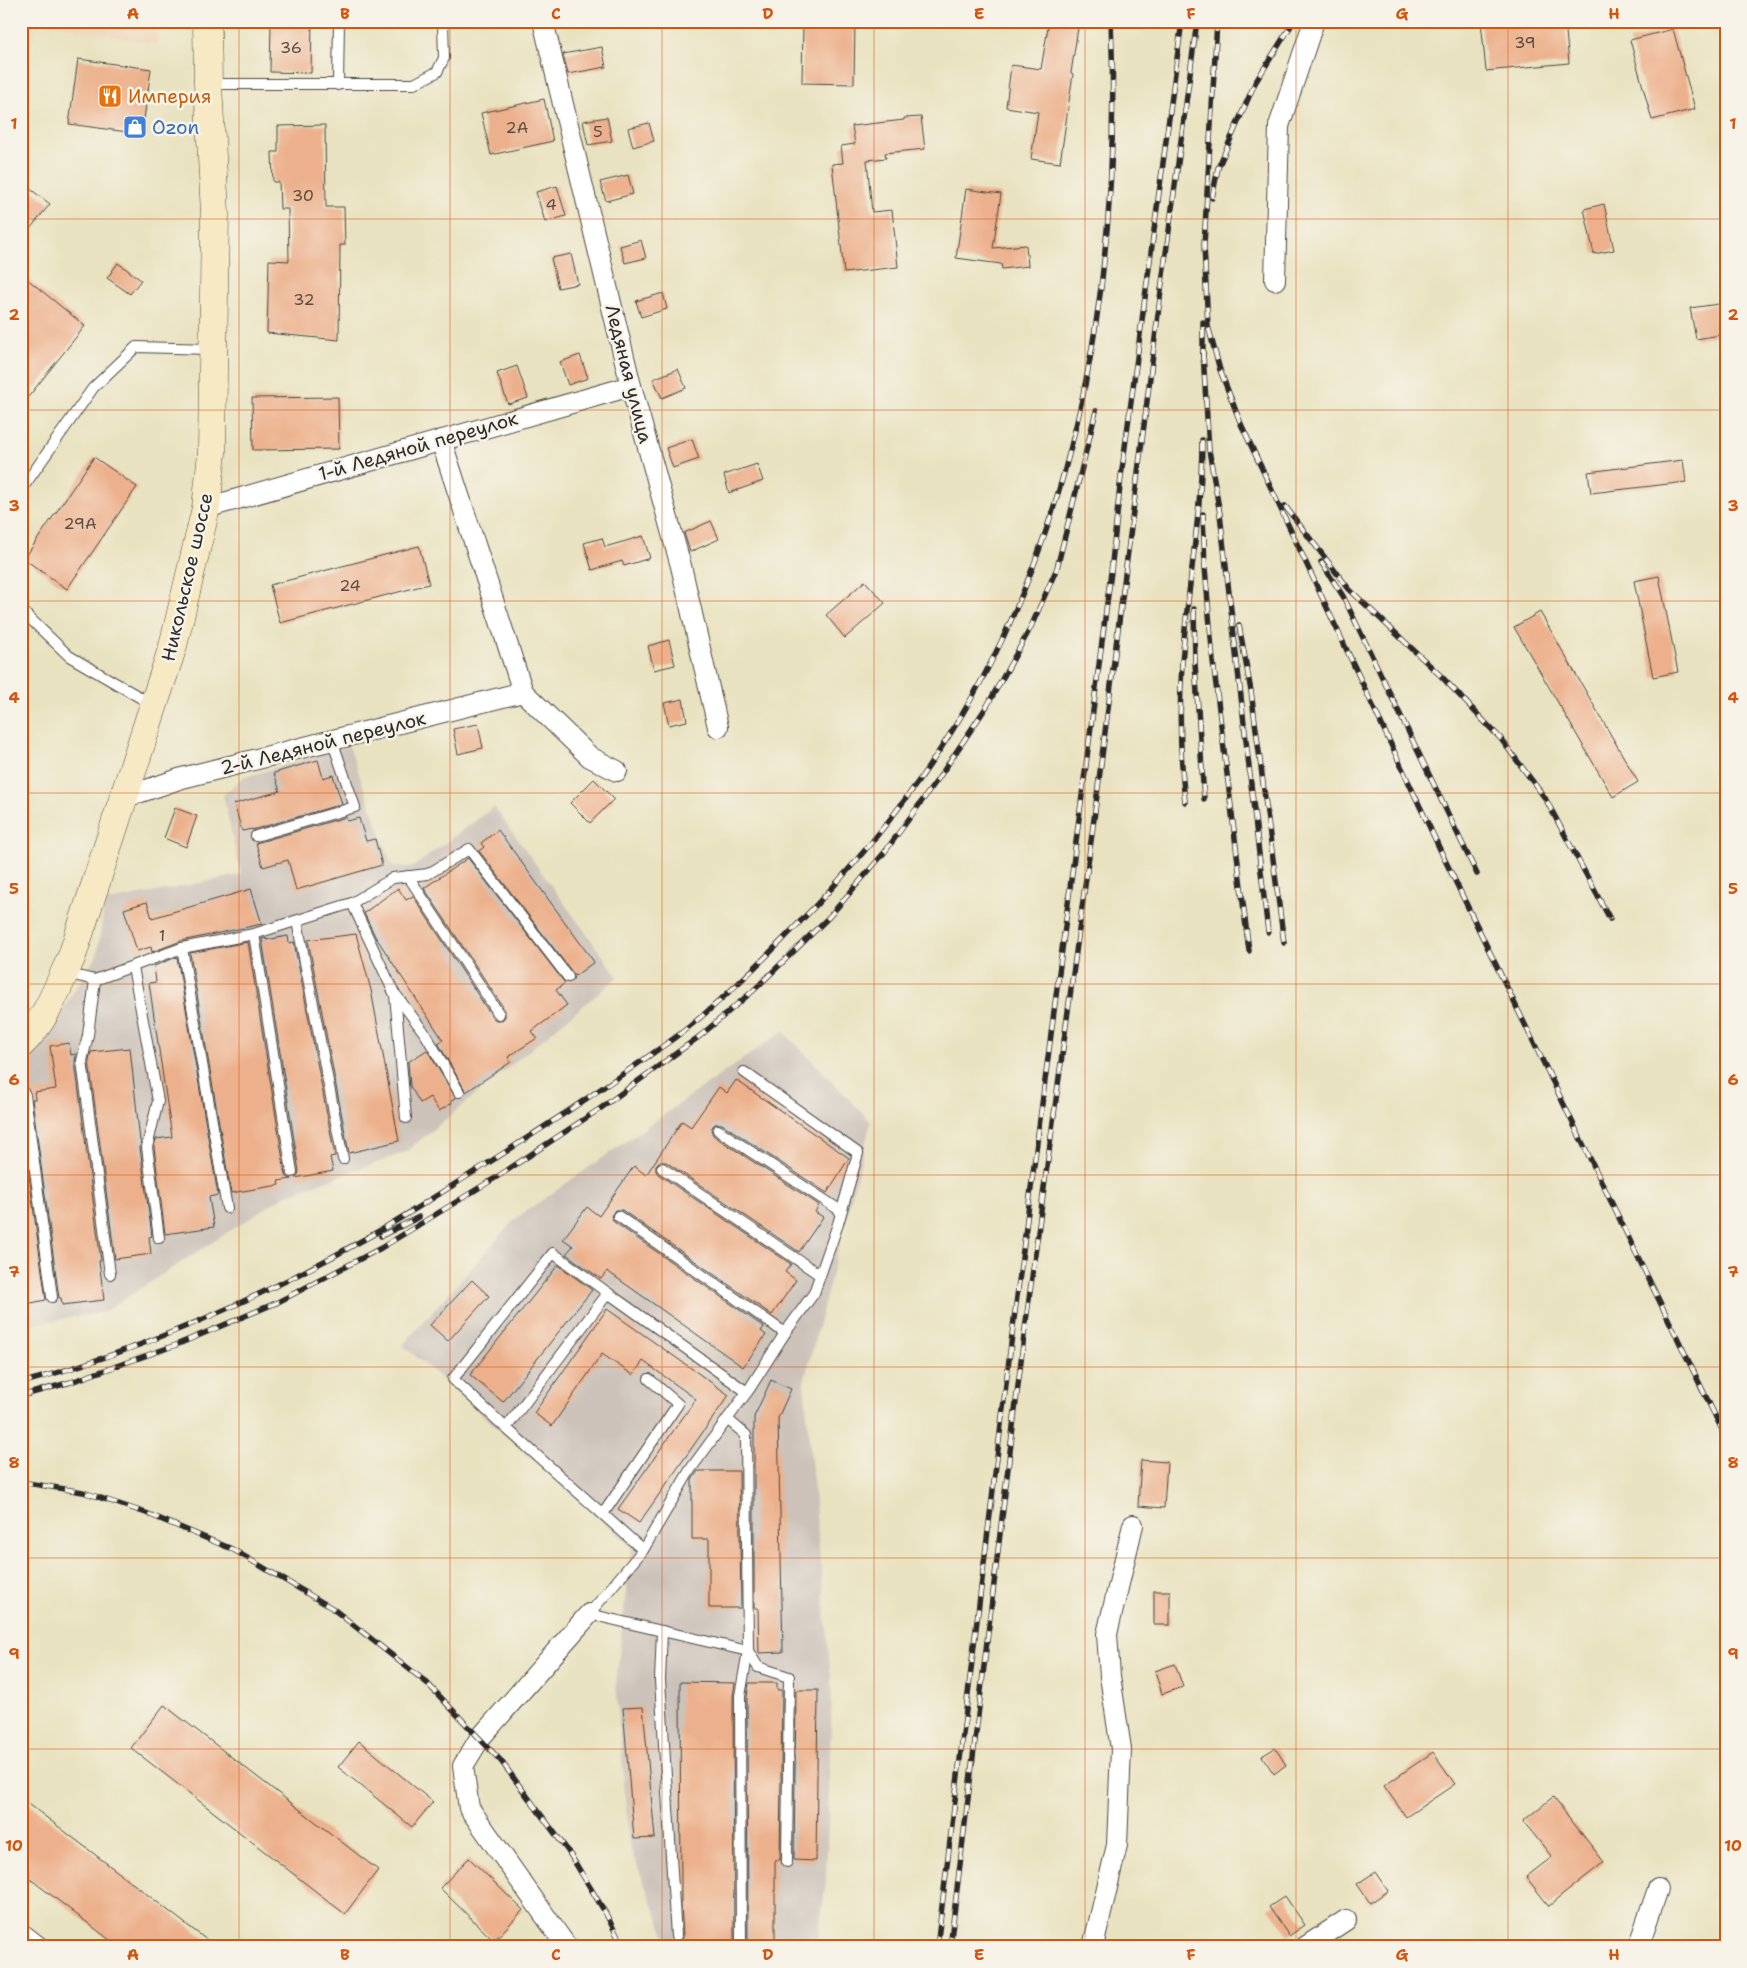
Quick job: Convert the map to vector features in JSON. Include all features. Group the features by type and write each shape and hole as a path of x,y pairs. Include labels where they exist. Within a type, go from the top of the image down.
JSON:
{"street":[{"name":"Никольское шоссе","path":"21,1044 32,1034 53,999 72,956 172,646 206,508 212,453 215,213 208,84 207,21"},
{"name":"Ледяная улица","path":"543,21 631,386 681,566 718,727"},
{"path":"1275,280 1279,126 1314,21"},
{"name":"1-й Ледяной переулок","path":"206,508 631,386"},
{"path":"440,440 523,692 590,757 617,771"},
{"name":"2-й Ледяной переулок","path":"123,798 182,778 523,692"},
{"path":"1093,1947 1117,1845 1121,1749 1110,1676 1107,1634 1133,1525"},
{"path":"567,1947 469,1808 463,1766 480,1738 589,1614"},
{"path":"1638,1947 1658,1889"},
{"path":"1305,1947 1346,1920"}],"lane":[{"path":"338,85 339,21"},
{"path":"208,84 414,84 437,72 444,58 443,21"},
{"path":"21,490 94,388 136,347 212,349"},
{"path":"21,610 69,656 153,705"},
{"path":"256,836 355,807 332,740"},
{"path":"64,972 95,980 182,948 254,934 297,921 352,904 393,878 428,874 469,849 568,977"},
{"path":"408,876 498,1014"},
{"path":"352,904 395,995 426,1035 459,1092"},
{"path":"297,921 343,1159"},
{"path":"254,934 292,1172"},
{"path":"182,948 228,1208"},
{"path":"133,967 158,1101 147,1147 159,1238"},
{"path":"95,980 88,1035 82,1061 110,1274"},
{"path":"395,995 406,1118"},
{"path":"744,1072 858,1153 838,1224 814,1293 784,1333 747,1392 690,1470 643,1550 589,1614 748,1650 758,1667 789,1677 787,1862"},
{"path":"21,1089 25,1095 52,1297"},
{"path":"718,1130 841,1211"},
{"path":"662,1168 820,1275"},
{"path":"618,1216 784,1333"},
{"path":"643,1550 453,1379 553,1253 747,1392"},
{"path":"506,1428 608,1292"},
{"path":"602,1514 678,1404 649,1379"},
{"path":"728,1419 746,1436 748,1650 740,1696 741,1947"},
{"path":"662,1631 660,1680 676,1936"},
{"path":"21,1927 47,1947"}],"shaded area":[{"path":"21,21 157,21 157,45 41,22 21,67"},
{"path":"349,746 392,866 413,867 494,807 618,977 406,1152 284,1196 104,1312 21,1326 21,1064 38,1048 97,955 105,902 241,875 223,795 242,778"},
{"path":"783,1031 871,1122 804,1382 832,1690 826,1882 816,1947 670,1947 629,1845 616,1684 631,1546 403,1345 514,1220"}],"building":[{"path":"271,21 312,21 311,73 270,72"},
{"path":"803,21 855,21 854,84 802,83"},
{"path":"1049,21 1079,21 1060,163 1031,159 1038,112 1006,107 1011,65 1041,69"},
{"path":"1481,21 1565,21 1569,63 1486,71"},
{"path":"1673,29 1695,109 1652,120 1630,40"},
{"path":"602,47 606,67 568,74 563,54"},
{"name":"Империя","path":"78,59 151,69 142,134 69,124"},
{"path":"544,99 553,141 491,155 481,113"},
{"path":"607,117 612,141 588,145 583,121"},
{"path":"921,117 925,149 885,153 886,158 867,160 872,212 892,210 898,267 844,273 832,164 843,163 841,146 855,144 852,126"},
{"path":"649,123 654,141 633,147 628,128"},
{"path":"325,125 326,207 344,207 345,245 340,245 339,340 267,333 269,260 289,261 288,209 280,209 279,182 273,182 272,152 278,152 278,126"},
{"path":"628,175 633,194 606,201 600,182"},
{"path":"21,182 50,204 21,240"},
{"path":"557,186 566,216 545,222 536,192"},
{"path":"966,189 1001,194 993,248 1026,245 1028,266 1002,269 1001,264 956,258"},
{"path":"1604,204 1614,250 1594,254 1584,209"},
{"path":"641,240 646,258 625,263 620,246"},
{"path":"571,254 578,284 558,288 551,258"},
{"path":"118,263 141,280 130,294 107,278"},
{"path":"21,274 85,326 21,406"},
{"path":"663,293 667,309 641,317 636,301"},
{"path":"1726,303 1726,334 1696,339 1690,308"},
{"path":"580,355 588,378 568,385 560,362"},
{"path":"517,366 528,398 508,404 497,373"},
{"path":"678,369 686,388 662,398 653,379"},
{"path":"338,397 339,449 253,450 252,398"},
{"path":"692,439 699,459 673,468 666,448"},
{"path":"94,457 137,487 67,589 24,559"},
{"path":"1683,460 1686,482 1591,493 1588,472"},
{"path":"757,464 763,481 729,493 724,475"},
{"path":"711,521 719,539 690,552 684,533"},
{"path":"643,536 650,558 624,566 622,561 592,570 584,543 602,538 605,547"},
{"path":"419,546 429,584 280,623 270,585"},
{"path":"1659,576 1678,672 1653,677 1634,581"},
{"path":"865,581 885,603 845,638 826,615"},
{"path":"1540,612 1638,782 1613,797 1514,627"},
{"path":"669,640 675,665 654,670 648,646"},
{"path":"683,699 687,721 669,725 664,703"},
{"path":"478,724 483,748 458,754 453,729"},
{"path":"318,760 323,778 333,775 342,804 252,830 242,831 234,804 280,791 274,773"},
{"path":"594,779 614,799 590,823 570,803"},
{"path":"175,808 197,816 186,847 164,838"},
{"path":"346,817 347,821 359,818 366,841 375,839 382,865 296,890 288,860 263,867 256,843"},
{"path":"498,830 594,962 575,976 479,851 484,847 481,843"},
{"path":"468,858 565,983 556,990 567,1005 532,1031 537,1038 508,1057 511,1062 466,1092 438,1043 443,1040 375,936 364,913 398,888 406,900 413,896 493,1018 502,1020 505,1017 505,1010 424,888"},
{"path":"251,889 262,924 181,941 152,952 151,947 137,951 124,909 147,902 152,918"},
{"path":"356,934 371,990 399,1141 349,1153 308,940"},
{"path":"288,936 289,943 294,942 335,1156 330,1157 333,1171 295,1178 299,1171 262,939"},
{"path":"248,942 285,1173 287,1177 292,1179 278,1181 279,1185 231,1193 190,953"},
{"path":"177,957 218,1195 209,1197 214,1227 165,1234 154,1147 156,1139 172,1137 149,983 156,982 154,966"},
{"path":"69,1043 71,1055 76,1054 75,1062 101,1261 99,1261 104,1300 62,1305 61,1298 59,1298 32,1099 35,1099 34,1092 56,1089 50,1046"},
{"path":"130,1048 141,1141 140,1148 152,1236 149,1237 151,1254 115,1259 89,1061 91,1052"},
{"path":"427,1050 456,1098 451,1101 452,1103 439,1111 430,1097 420,1103 410,1086 408,1062"},
{"path":"736,1080 849,1158 827,1193 722,1124 715,1124 712,1127 714,1136 819,1205 815,1212 823,1217 799,1252 666,1162 659,1162 656,1165 658,1174 791,1264 785,1272 796,1280 772,1315 622,1210 615,1210 611,1216 614,1222 764,1327 761,1331 766,1335 743,1367 607,1271 601,1279 566,1254 573,1246 563,1239 587,1207 599,1216 634,1166 646,1175 682,1121 691,1127 719,1087 727,1093"},
{"path":"21,1119 46,1300 21,1305"},
{"path":"558,1265 592,1290 503,1402 470,1375"},
{"path":"472,1280 489,1296 448,1341 430,1325"},
{"path":"607,1309 729,1395 639,1523 618,1509 696,1399 643,1361 633,1375 602,1354 552,1426 534,1413"},
{"path":"771,1380 791,1389 778,1418 783,1652 759,1653 758,1608 754,1608 754,1417"},
{"path":"1141,1460 1167,1462 1164,1508 1138,1506"},
{"path":"698,1471 739,1471 741,1608 709,1608 709,1539 692,1539 692,1480"},
{"path":"1154,1591 1170,1591 1170,1625 1154,1625"},
{"path":"1175,1664 1183,1687 1162,1694 1155,1671"},
{"path":"680,1682 735,1683 733,1696 734,1947 681,1946 683,1936 681,1904"},
{"path":"749,1683 777,1683 777,1690 782,1690 780,1860 775,1860 775,1947 748,1947 747,1697"},
{"path":"796,1690 818,1690 816,1861 794,1860"},
{"path":"164,1705 378,1870 345,1914 131,1748"},
{"path":"643,1707 655,1838 634,1839 623,1708"},
{"path":"359,1741 433,1802 412,1827 338,1767"},
{"path":"1275,1748 1286,1765 1274,1774 1262,1756"},
{"path":"1433,1752 1455,1784 1406,1817 1384,1786"},
{"path":"1553,1797 1604,1862 1549,1906 1526,1877 1552,1857 1523,1821"},
{"path":"21,1798 216,1947 119,1947 21,1872"},
{"path":"469,1858 523,1910 494,1941 440,1888"},
{"path":"1375,1872 1388,1891 1370,1903 1357,1884"},
{"path":"1285,1896 1305,1925 1289,1936 1269,1907"}],"railway":[{"path":"21,1383 112,1355 245,1301 372,1235 517,1144 636,1065 704,1015 744,978 827,894 889,821 944,743 992,661 1012,618 1040,547 1063,475 1082,401 1096,326 1105,249 1111,173 1113,97 1111,21"},
{"path":"937,1947 1012,1335 1111,572 1121,477 1182,21"},
{"path":"950,1947 1024,1336 1094,819 1197,21"},
{"path":"1217,21 1204,245 1208,326 1220,370 1241,424 1445,860 1726,1438"},
{"path":"1212,198 1218,168 1255,83 1294,21"},
{"path":"1203,322 1203,360"},
{"path":"1203,353 1209,450 1220,514 1268,932"},
{"path":"21,1396 71,1382 176,1345 276,1303 381,1248 500,1175 601,1108 700,1036 754,990 829,917 884,853 938,779 987,706 1030,629 1057,568 1096,411"},
{"path":"1185,802 1181,750 1181,681 1184,636 1200,496 1202,440"},
{"path":"1285,506 1349,589 1441,676 1501,739 1545,798 1610,919"},
{"path":"1203,514 1205,567 1213,661 1249,951"},
{"path":"1321,562 1343,596 1477,874"},
{"path":"1194,609 1195,663 1204,799"},
{"path":"1239,625 1251,691 1284,943"},
{"path":"381,1236 419,1217"},
{"path":"21,1482 83,1492 146,1513 232,1549 332,1608 427,1683 501,1761 568,1851 605,1912 623,1947"}],"place":[{"name":"Империя","path":"110,96"},
{"name":"Ozon","path":"135,127"}]}
